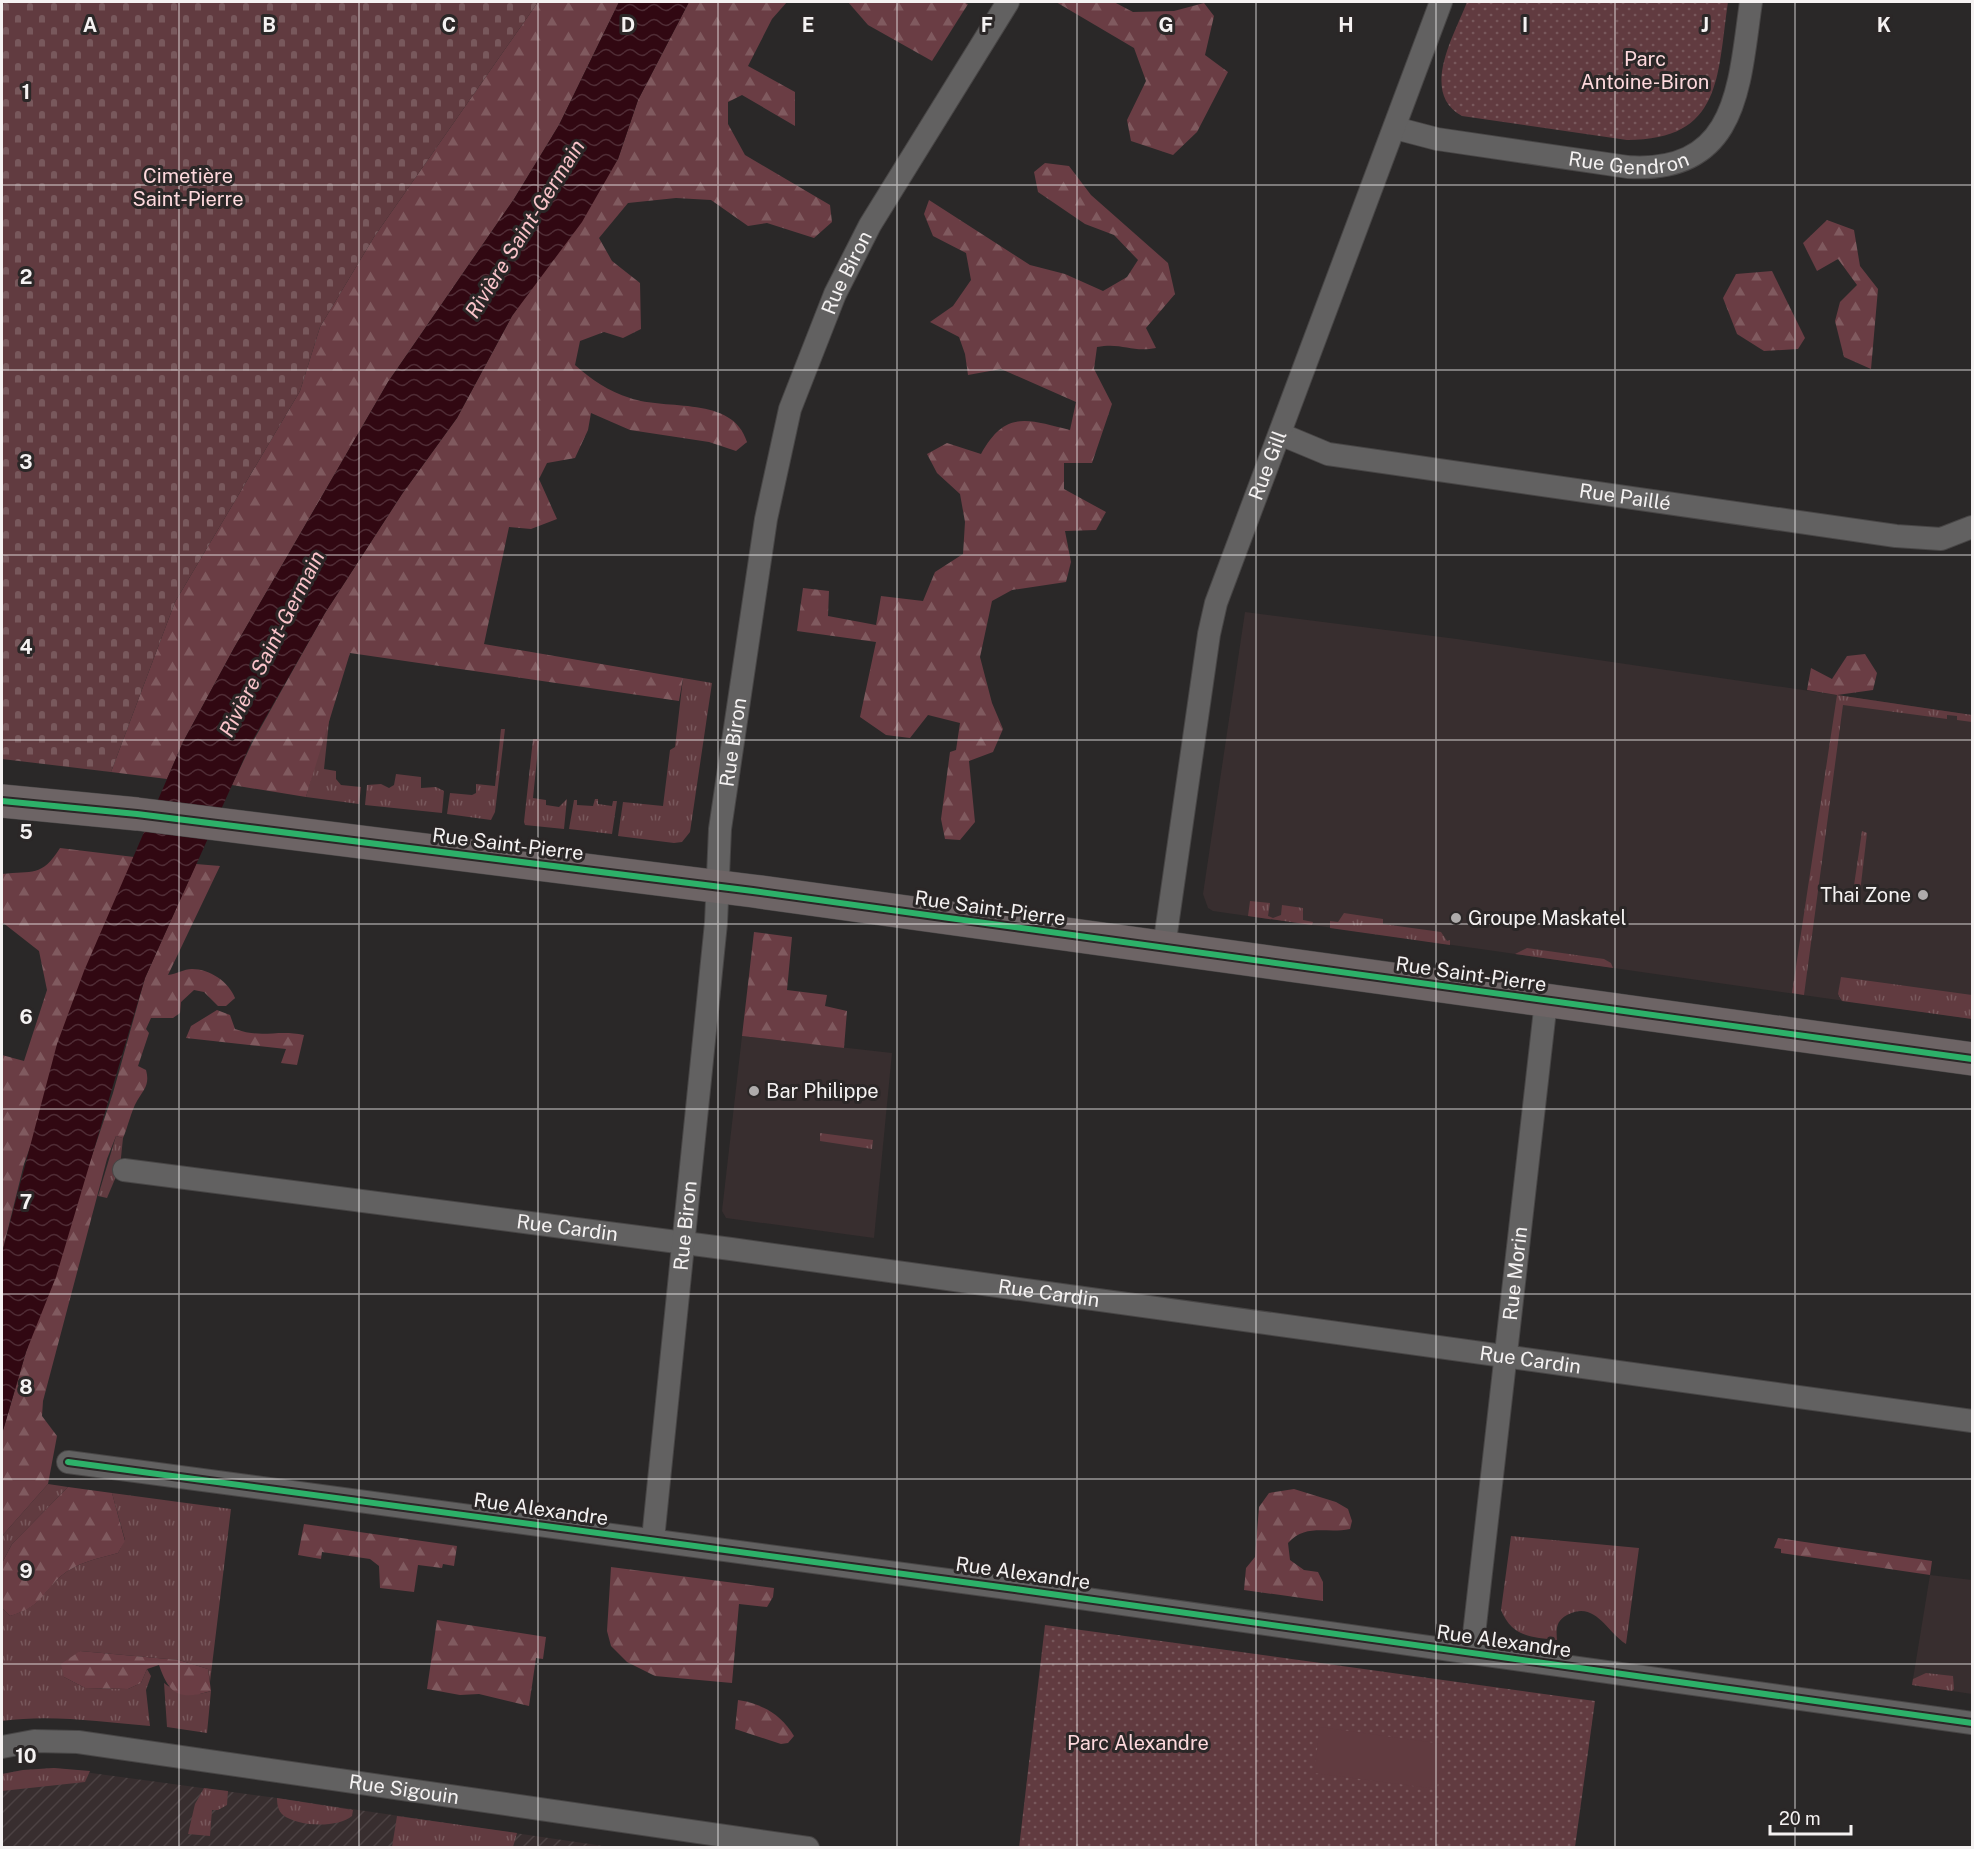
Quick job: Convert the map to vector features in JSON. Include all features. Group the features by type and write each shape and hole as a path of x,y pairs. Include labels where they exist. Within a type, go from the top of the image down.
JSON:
{"main road":[{"name":"Rue Saint-Pierre","path":"2,801 137,814 717,887 1972,1059"}],"street":[{"name":"Rue Biron","path":"653,1539 716,923 718,845 772,481 790,409 835,294 870,225 1008,2"},
{"name":"Rue Gill","path":"1164,947 1211,623 1224,579 1441,2"},
{"name":"Rue Gendron","path":"1395,128 1437,139 1628,166 1659,166 1679,161 1701,150 1718,134 1730,115 1738,91 1751,2"},
{"name":"Rue Paillé","path":"1280,434 1328,454 1896,536 1941,539 1972,527"},
{"name":"Rue Morin","path":"1472,1652 1546,1001"},
{"name":"Rue Cardin","path":"124,1170 684,1243 1972,1421"},
{"name":"Rue Alexandre","path":"68,1462 653,1539 1972,1723"},
{"name":"Rue Sigouin","path":"2,1747 34,1741 78,1742 808,1848"}],"shaded area":[{"path":"1245,612 1457,639 1972,715 1972,1019 1213,911 1208,908 1203,894"},
{"path":"742,1036 892,1053 874,1238 726,1218 722,1211"},
{"path":"1930,1575 1972,1580 1972,1694 1912,1685"},
{"path":"54,1768 610,1847 2,1848 2,1774"}],"green space":[{"name":"Cimetière Saint-Pierre","path":"2,2 538,2 374,237 320,327 300,391 175,602 111,772 2,759"},
{"path":"538,2 619,2 559,125 514,199 388,382 234,648 183,742 167,779 111,772 175,602 300,391 320,327 374,237"},
{"path":"689,2 787,2 772,19 748,66 795,92 795,126 742,95 728,102 728,124 745,155 830,205 832,222 814,238 767,223 748,226 711,200 676,198 628,203 599,238 612,261 640,283 641,329 623,338 604,332 580,341 575,365 601,385 630,398 645,402 697,407 728,417 739,427 747,442 736,451 709,442 630,430 591,413 588,430 575,458 547,463 539,479 557,519 531,529 509,527 484,644 683,678 679,701 350,653 306,797 232,785 252,743 325,613 402,494 457,418 512,316 618,159 638,100"},
{"path":"848,2 962,2 968,4 932,61 868,25"},
{"path":"1056,2 1114,2 1133,12 1174,11 1204,3 1214,16 1205,55 1228,72 1197,132 1173,155 1131,141 1127,120 1146,81 1134,48"},
{"name":"Parc Antoine-Biron","path":"1467,2 1728,2 1717,78 1709,99 1698,116 1682,129 1658,137 1627,140 1462,116 1449,106 1443,93 1442,78 1449,46"},
{"path":"1045,163 1069,166 1091,195 1168,263 1175,294 1146,328 1156,348 1097,347 1094,369 1112,404 1092,463 1064,463 1064,489 1106,512 1096,530 1065,531 1071,562 1066,582 1012,590 992,601 980,657 992,703 1003,729 993,752 969,761 975,822 960,840 945,839 941,819 950,752 956,750 960,723 928,715 910,738 886,735 860,717 876,642 797,631 803,588 829,591 828,616 876,625 881,596 923,601 935,572 963,554 965,522 960,494 937,473 927,454 947,443 981,454 1000,430 1019,421 1042,423 1070,430 1076,402 1001,369 968,375 965,354 959,337 930,322 953,306 971,280 966,253 933,236 924,214 929,200 1030,265 1065,274 1103,291 1127,277 1138,260 1114,235 1085,224 1038,192 1034,172"},
{"path":"1827,220 1854,230 1860,266 1878,289 1871,369 1844,357 1835,321 1840,302 1857,285 1838,259 1817,271 1803,243"},
{"path":"1772,271 1805,338 1798,349 1764,351 1737,334 1723,298 1736,274"},
{"path":"1865,654 1877,673 1873,690 1837,695 1807,690 1811,668 1832,679 1847,656"},
{"path":"683,678 712,683 690,832 682,842 674,843 618,836 623,802 663,806 670,750 675,747"},
{"path":"1837,695 1972,715 1972,722 1957,720 1957,716 1947,715 1947,719 1843,705 1804,995 1792,993"},
{"path":"330,712 324,769 336,771 336,779 341,785 361,787 359,804 306,797"},
{"path":"501,729 505,729 495,812 491,820 447,814 450,793 472,795 476,793 476,784 495,786"},
{"path":"533,739 539,739 533,798 546,800 546,805 559,807 567,799 564,829 525,825"},
{"path":"396,774 421,777 421,788 436,787 444,791 442,813 365,805 367,785 381,784 389,788 394,785"},
{"path":"595,799 598,799 598,804 612,806 613,801 617,801 612,834 569,829 574,800 577,800 577,805 593,806"},
{"path":"1862,831 1867,833 1859,901 1855,903 1852,899"},
{"path":"60,848 134,857 24,1164 2,1253 2,1055 24,1061 47,990 39,951 2,922 2,874 36,871 47,864"},
{"path":"196,864 220,866 168,975 189,969 205,971 224,982 235,998 226,1006 218,1006 204,992 194,990 181,1002 180,1013 173,1018 151,1018 146,1029 149,1033 138,1066 146,1070 147,1083 135,1105 123,1138 116,1136 107,1159 43,1401 42,1416 57,1436 48,1484 2,1536 2,1434 26,1352 113,1093 145,978"},
{"path":"1250,901 1270,903 1268,916 1273,918 1281,915 1282,905 1303,908 1303,920 1313,922 1312,925 1248,916"},
{"path":"1344,913 1383,919 1383,924 1441,932 1447,941 1450,940 1450,945 1330,928 1330,921 1338,922"},
{"path":"754,932 792,937 787,990 827,995 825,1006 847,1011 844,1048 742,1036"},
{"path":"1527,948 1604,959 1611,963 1613,968 1515,954"},
{"path":"1841,977 1972,995 1972,1019 1842,1001 1838,994"},
{"path":"217,1010 230,1015 235,1029 245,1032 304,1035 297,1065 281,1063 286,1049 186,1038 191,1026"},
{"path":"820,1133 873,1140 872,1149 820,1141"},
{"path":"116,1136 123,1138 120,1167 107,1198 98,1196"},
{"path":"48,1484 68,1487 12,1544 2,1563 2,1536"},
{"path":"68,1487 112,1493 125,1541 118,1553 74,1568 61,1576 34,1604 10,1616 2,1608 2,1563 12,1544"},
{"path":"1294,1489 1336,1502 1348,1509 1352,1521 1350,1529 1309,1531 1288,1543 1290,1560 1304,1570 1318,1572 1323,1582 1323,1601 1244,1590 1246,1568 1255,1557 1259,1507 1269,1493"},
{"path":"112,1493 231,1509 210,1682 208,1669 179,1660 80,1651 64,1677 85,1688 128,1689 141,1683 147,1669 151,1676 146,1690 150,1726 57,1718 2,1721 2,1608 10,1616 20,1612 39,1600 67,1571 118,1553 125,1540"},
{"path":"304,1524 457,1546 454,1566 443,1564 442,1568 418,1565 414,1592 380,1588 379,1566 370,1559 322,1552 321,1559 298,1555"},
{"path":"1511,1536 1639,1548 1626,1644 1600,1619 1585,1611 1577,1611 1561,1620 1557,1629 1557,1640 1523,1634 1511,1626 1501,1610"},
{"path":"1778,1538 1932,1561 1930,1575 1781,1553 1781,1549 1774,1548"},
{"path":"611,1567 774,1588 773,1597 767,1607 739,1604 732,1683 655,1676 627,1662 611,1646 607,1631"},
{"path":"437,1620 546,1637 543,1659 536,1658 529,1706 479,1694 460,1695 427,1689"},
{"name":"Parc Alexandre","path":"1045,1625 1595,1701 1575,1847 1019,1848"},
{"path":"80,1651 179,1660 208,1669 211,1691 191,1695 177,1693 167,1683 159,1665 147,1669 141,1683 128,1689 85,1688 64,1677 61,1664"},
{"path":"1926,1673 1953,1676 1954,1689 1952,1691 1912,1685 1913,1679"},
{"path":"164,1683 186,1694 211,1691 207,1733 167,1727"},
{"path":"738,1700 770,1711 789,1728 794,1736 788,1743 781,1744 735,1729"},
{"path":"1320,1727 1443,1744 1437,1789 1314,1773"},
{"path":"54,1768 90,1771 85,1782 2,1791 2,1774"},
{"path":"204,1788 228,1791 227,1805 218,1810 212,1810 210,1836 188,1834 195,1804"},
{"path":"277,1798 353,1810 352,1816 337,1823 328,1824 298,1822 281,1813"},
{"path":"397,1816 517,1833 513,1847 392,1847"}],"water":[{"name":"Rivière Saint-Germain","path":"619,2 689,2 638,100 618,159 582,222 512,316 457,418 402,494 325,613 251,743 145,978 56,1277 26,1352 2,1434 2,1253 57,1044 84,971 183,742 234,648 388,382 514,199 559,125"}],"cycle path":[{"path":"2,801 137,814 753,891 1972,1059"},
{"path":"68,1462 1015,1589 1972,1723"}],"place":[{"name":"Thai Zone","path":"1923,895"},
{"name":"Groupe Maskatel","path":"1456,918"},
{"name":"Bar Philippe","path":"754,1091"}]}
